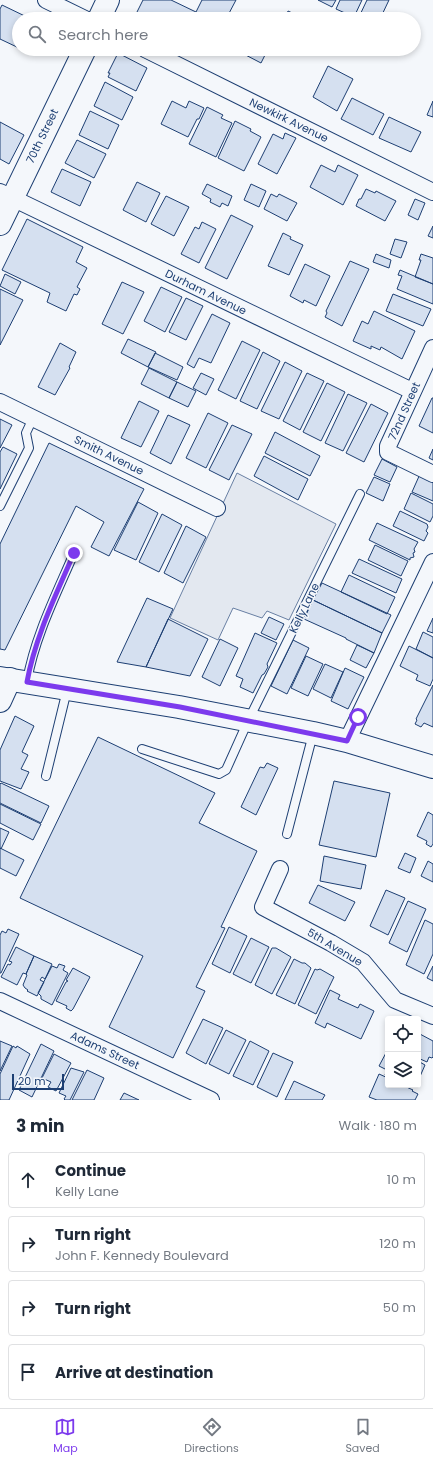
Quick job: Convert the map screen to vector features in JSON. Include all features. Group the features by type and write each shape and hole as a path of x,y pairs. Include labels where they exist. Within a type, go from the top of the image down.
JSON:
{"main road":[{"path":"103,12 108,0"},
{"name":"70th Street","path":"0,224 6,195 81,56"},
{"path":"0,701 13,680 67,688 180,707 313,733 347,741 433,767"}],"street":[{"path":"46,0 71,12"},
{"name":"Newkirk Avenue","path":"159,56 433,192"},
{"name":"Durham Avenue","path":"6,195 412,391"},
{"name":"72nd Street","path":"433,348 388,446 388,452 433,474"},
{"name":"Smith Avenue","path":"0,402 217,508"},
{"path":"347,741 433,562"},
{"name":"5th Avenue","path":"280,869 263,907 331,942 364,962 379,982 396,1000 433,1016"},
{"name":"Adams Street","path":"0,1000 211,1100"}],"lane":[{"path":"0,506 29,448 26,433 33,418"},
{"name":"Kelly Lane","path":"142,749 219,774 226,770 248,721 360,494"},
{"path":"13,680 30,662 39,635 74,553"},
{"path":"46,776 67,688"},
{"path":"288,834 313,733"}],"shaded area":[{"path":"237,473 336,524 289,620 267,611 262,618 233,608 218,640 170,618"}],"building":[{"path":"143,0 171,0 196,12 137,12"},
{"path":"202,0 236,0 230,12 196,12"},
{"path":"318,0 336,0 332,7"},
{"path":"340,0 362,0 356,12 343,12 336,9"},
{"path":"367,0 389,0 383,12 361,12"},
{"path":"2,5 16,12 12,12 12,45 0,39 0,9"},
{"path":"116,56 124,56 147,68 136,91 108,77 110,73 108,73"},
{"path":"248,56 264,56 261,63"},
{"path":"328,66 353,79 337,111 313,97"},
{"path":"105,82 133,97 122,120 94,106"},
{"path":"352,98 384,114 373,135 341,119"},
{"path":"172,101 186,108 189,101 204,108 188,137 161,124"},
{"path":"433,101 433,117 427,115"},
{"path":"207,107 223,115 221,118 232,123 216,157 189,144"},
{"path":"90,111 119,125 108,149 79,135"},
{"path":"389,117 421,132 411,152 379,138"},
{"path":"235,121 251,129 250,131 261,137 244,171 218,158"},
{"path":"0,122 24,135 9,164 0,159"},
{"path":"285,133 296,138 277,174 258,164 273,134 283,139"},
{"path":"77,140 106,154 94,178 65,163"},
{"path":"321,165 335,172 338,165 358,175 343,205 310,187"},
{"path":"62,169 91,182 80,206 51,192"},
{"path":"137,182 160,193 146,222 123,210"},
{"path":"207,184 232,196 228,206 222,203 220,207 210,202 211,199 202,194"},
{"path":"251,184 266,191 259,207 244,200"},
{"path":"366,189 375,193 376,191 396,201 385,221 356,206"},
{"path":"271,194 277,197 279,194 297,203 287,221 264,209"},
{"path":"166,196 189,207 174,236 151,224"},
{"path":"415,199 425,203 418,220 408,215"},
{"path":"231,215 253,226 227,279 205,268"},
{"path":"27,219 83,247 76,262 87,268 77,287 80,289 77,295 74,294 66,311 47,302 50,293 2,270"},
{"path":"202,222 216,229 199,263 181,254 195,227 199,229"},
{"path":"433,226 433,238 428,236"},
{"path":"283,233 291,237 290,239 303,245 289,275 268,266"},
{"path":"395,239 407,242 401,258 390,254"},
{"path":"376,254 391,260 389,268 373,262"},
{"path":"421,254 433,258 433,284 415,277 421,260 419,260"},
{"path":"350,261 369,269 342,326 325,317 327,313 326,311"},
{"path":"305,264 330,276 316,306 304,300 303,303 290,296"},
{"path":"400,270 433,284 433,304 397,289 402,276 398,275"},
{"path":"5,274 21,282 15,294 0,286"},
{"path":"122,282 144,292 123,334 102,324"},
{"path":"161,287 182,297 165,332 144,321"},
{"path":"0,289 23,300 0,345"},
{"path":"393,294 431,309 423,326 386,311"},
{"path":"186,298 203,306 186,340 169,332"},
{"path":"374,311 415,331 402,359 381,347 380,350 371,346 371,349 353,341 362,321 368,324"},
{"path":"212,314 230,323 211,363 199,358 194,368 187,364"},
{"path":"128,339 156,352 148,367 121,353"},
{"path":"242,341 260,350 236,399 218,390"},
{"path":"60,343 76,352 69,367 70,368 55,395 38,387"},
{"path":"263,352 280,361 257,409 240,401"},
{"path":"155,353 183,367 177,380 148,367"},
{"path":"285,362 302,371 279,419 261,411"},
{"path":"149,368 177,382 169,398 141,384"},
{"path":"201,373 214,379 206,395 193,388"},
{"path":"307,373 324,381 300,430 283,421"},
{"path":"177,382 196,391 188,407 169,398"},
{"path":"327,383 345,392 321,441 303,432"},
{"path":"348,394 367,403 343,451 325,443"},
{"path":"433,398 433,433 419,426"},
{"path":"139,401 159,411 141,447 121,438"},
{"path":"371,404 388,413 364,462 346,453"},
{"path":"208,413 228,423 206,468 186,458"},
{"path":"168,415 190,425 171,464 150,453"},
{"path":"0,419 12,425 0,448"},
{"path":"232,425 252,434 229,480 209,470"},
{"path":"275,432 320,456 310,476 265,453"},
{"path":"49,443 144,489 109,556 91,547 104,522 76,506 5,650 0,649 0,544"},
{"path":"3,447 17,454 0,489 0,452"},
{"path":"433,449 433,460 429,458"},
{"path":"264,456 308,479 298,500 254,476"},
{"path":"382,459 397,467 390,482 374,475"},
{"path":"420,474 433,481 433,501 412,492"},
{"path":"374,477 390,484 383,501 366,493"},
{"path":"411,493 433,504 433,516 430,522 404,509"},
{"path":"138,502 158,513 136,560 114,550"},
{"path":"400,511 427,524 428,527 426,531 428,533 424,541 393,526"},
{"path":"162,514 182,525 159,572 139,562"},
{"path":"377,523 418,542 414,549 414,557 410,558 410,560 369,540"},
{"path":"186,526 206,537 183,583 164,573"},
{"path":"375,545 408,561 401,576 368,560"},
{"path":"359,559 402,579 396,593 352,573"},
{"path":"349,575 395,597 387,614 341,592"},
{"path":"322,583 391,615 382,633 313,600"},
{"path":"147,598 173,609 146,667 117,662"},
{"path":"313,600 382,633 374,653 346,638 304,619"},
{"path":"269,617 284,624 276,640 261,633"},
{"path":"433,618 433,633 427,631"},
{"path":"168,619 208,639 190,676 146,667"},
{"path":"423,632 433,637 433,658 416,649"},
{"path":"255,633 277,643 267,664 268,667 253,693 240,687 243,679 236,676"},
{"path":"220,639 238,648 220,686 202,677"},
{"path":"293,640 309,648 287,694 271,686"},
{"path":"357,645 374,653 366,668 350,660"},
{"path":"409,646 433,658 433,679 430,686 416,680 418,675 400,666"},
{"path":"306,656 323,664 308,696 291,688"},
{"path":"325,664 343,672 331,698 313,689"},
{"path":"345,668 364,677 348,709 331,701"},
{"path":"433,685 433,727 424,723 421,727 415,724 416,719"},
{"path":"15,716 34,726 22,752 28,755 21,769 29,772 21,789 0,781 0,750"},
{"path":"98,737 215,793 199,823 257,851 221,927 225,928 196,987 205,991 173,1058 109,1027 143,956 20,898"},
{"path":"267,763 278,768 256,815 241,807 260,767 264,768"},
{"path":"334,781 390,793 376,857 319,845"},
{"path":"1,783 49,806 41,823 0,803"},
{"path":"0,804 41,824 33,840 0,823"},
{"path":"428,812 433,815 433,844 431,847 426,844 427,841 417,836"},
{"path":"0,828 9,832 1,849 0,848"},
{"path":"0,848 24,860 16,876 0,868"},
{"path":"405,853 416,858 410,873 398,868"},
{"path":"324,856 366,865 361,889 320,881"},
{"path":"428,861 433,864 433,882 421,876"},
{"path":"318,885 355,902 345,921 309,903"},
{"path":"386,890 405,898 388,935 370,926"},
{"path":"408,901 426,909 407,952 389,943"},
{"path":"425,920 433,924 433,954 424,974 406,965"},
{"path":"229,927 247,936 230,973 212,964"},
{"path":"8,929 19,934 0,973 0,935 2,931 6,933"},
{"path":"251,938 269,947 251,983 233,974"},
{"path":"16,947 34,956 26,974 23,973 17,985 1,977 8,964 10,965 12,962 9,961"},
{"path":"272,948 276,948 291,957 272,994 255,985"},
{"path":"34,956 52,964 45,979 42,977 40,980 44,982 37,996 27,991 28,990 23,985"},
{"path":"294,959 305,963 311,968 295,1004 276,995"},
{"path":"59,964 65,966 63,970 68,973 52,1005 41,999 41,996 38,993 52,966 57,968"},
{"path":"433,966 433,981 427,978"},
{"path":"73,968 90,977 71,1011 66,1008 67,1006 56,1001 66,982 68,981 66,980"},
{"path":"315,969 320,969 334,977 316,1014 298,1005"},
{"path":"330,990 340,995 338,999 358,1008 360,1004 374,1011 361,1039 327,1023 325,1028 315,1023"},
{"path":"203,1019 223,1028 206,1064 186,1053"},
{"path":"226,1030 246,1040 229,1074 209,1064"},
{"path":"421,1035 433,1041 433,1057 429,1057 427,1062 421,1059"},
{"path":"0,1041 12,1046 0,1071"},
{"path":"250,1041 269,1051 253,1085 233,1076"},
{"path":"41,1044 54,1051 32,1097 19,1090"},
{"path":"13,1046 16,1048 17,1046 30,1054 9,1100 0,1100 0,1074"},
{"path":"273,1053 293,1062 277,1097 257,1087"},
{"path":"54,1054 71,1063 56,1091 48,1087 51,1082 42,1078"},
{"path":"385,1055 385,1069 379,1066"},
{"path":"421,1063 425,1065 421,1074"},
{"path":"71,1068 84,1072 70,1100 65,1100 64,1099 66,1096 59,1093"},
{"path":"87,1070 104,1078 94,1100 72,1100"},
{"path":"379,1074 385,1077 385,1088 409,1088 418,1094 415,1100 377,1100 369,1097"},
{"path":"294,1081 325,1095 322,1100 285,1100"},
{"path":"124,1093 139,1100 120,1100"}],"route":[{"path":"74,553 39,635 30,662 27,682 180,707 347,741 358,717"}]}
